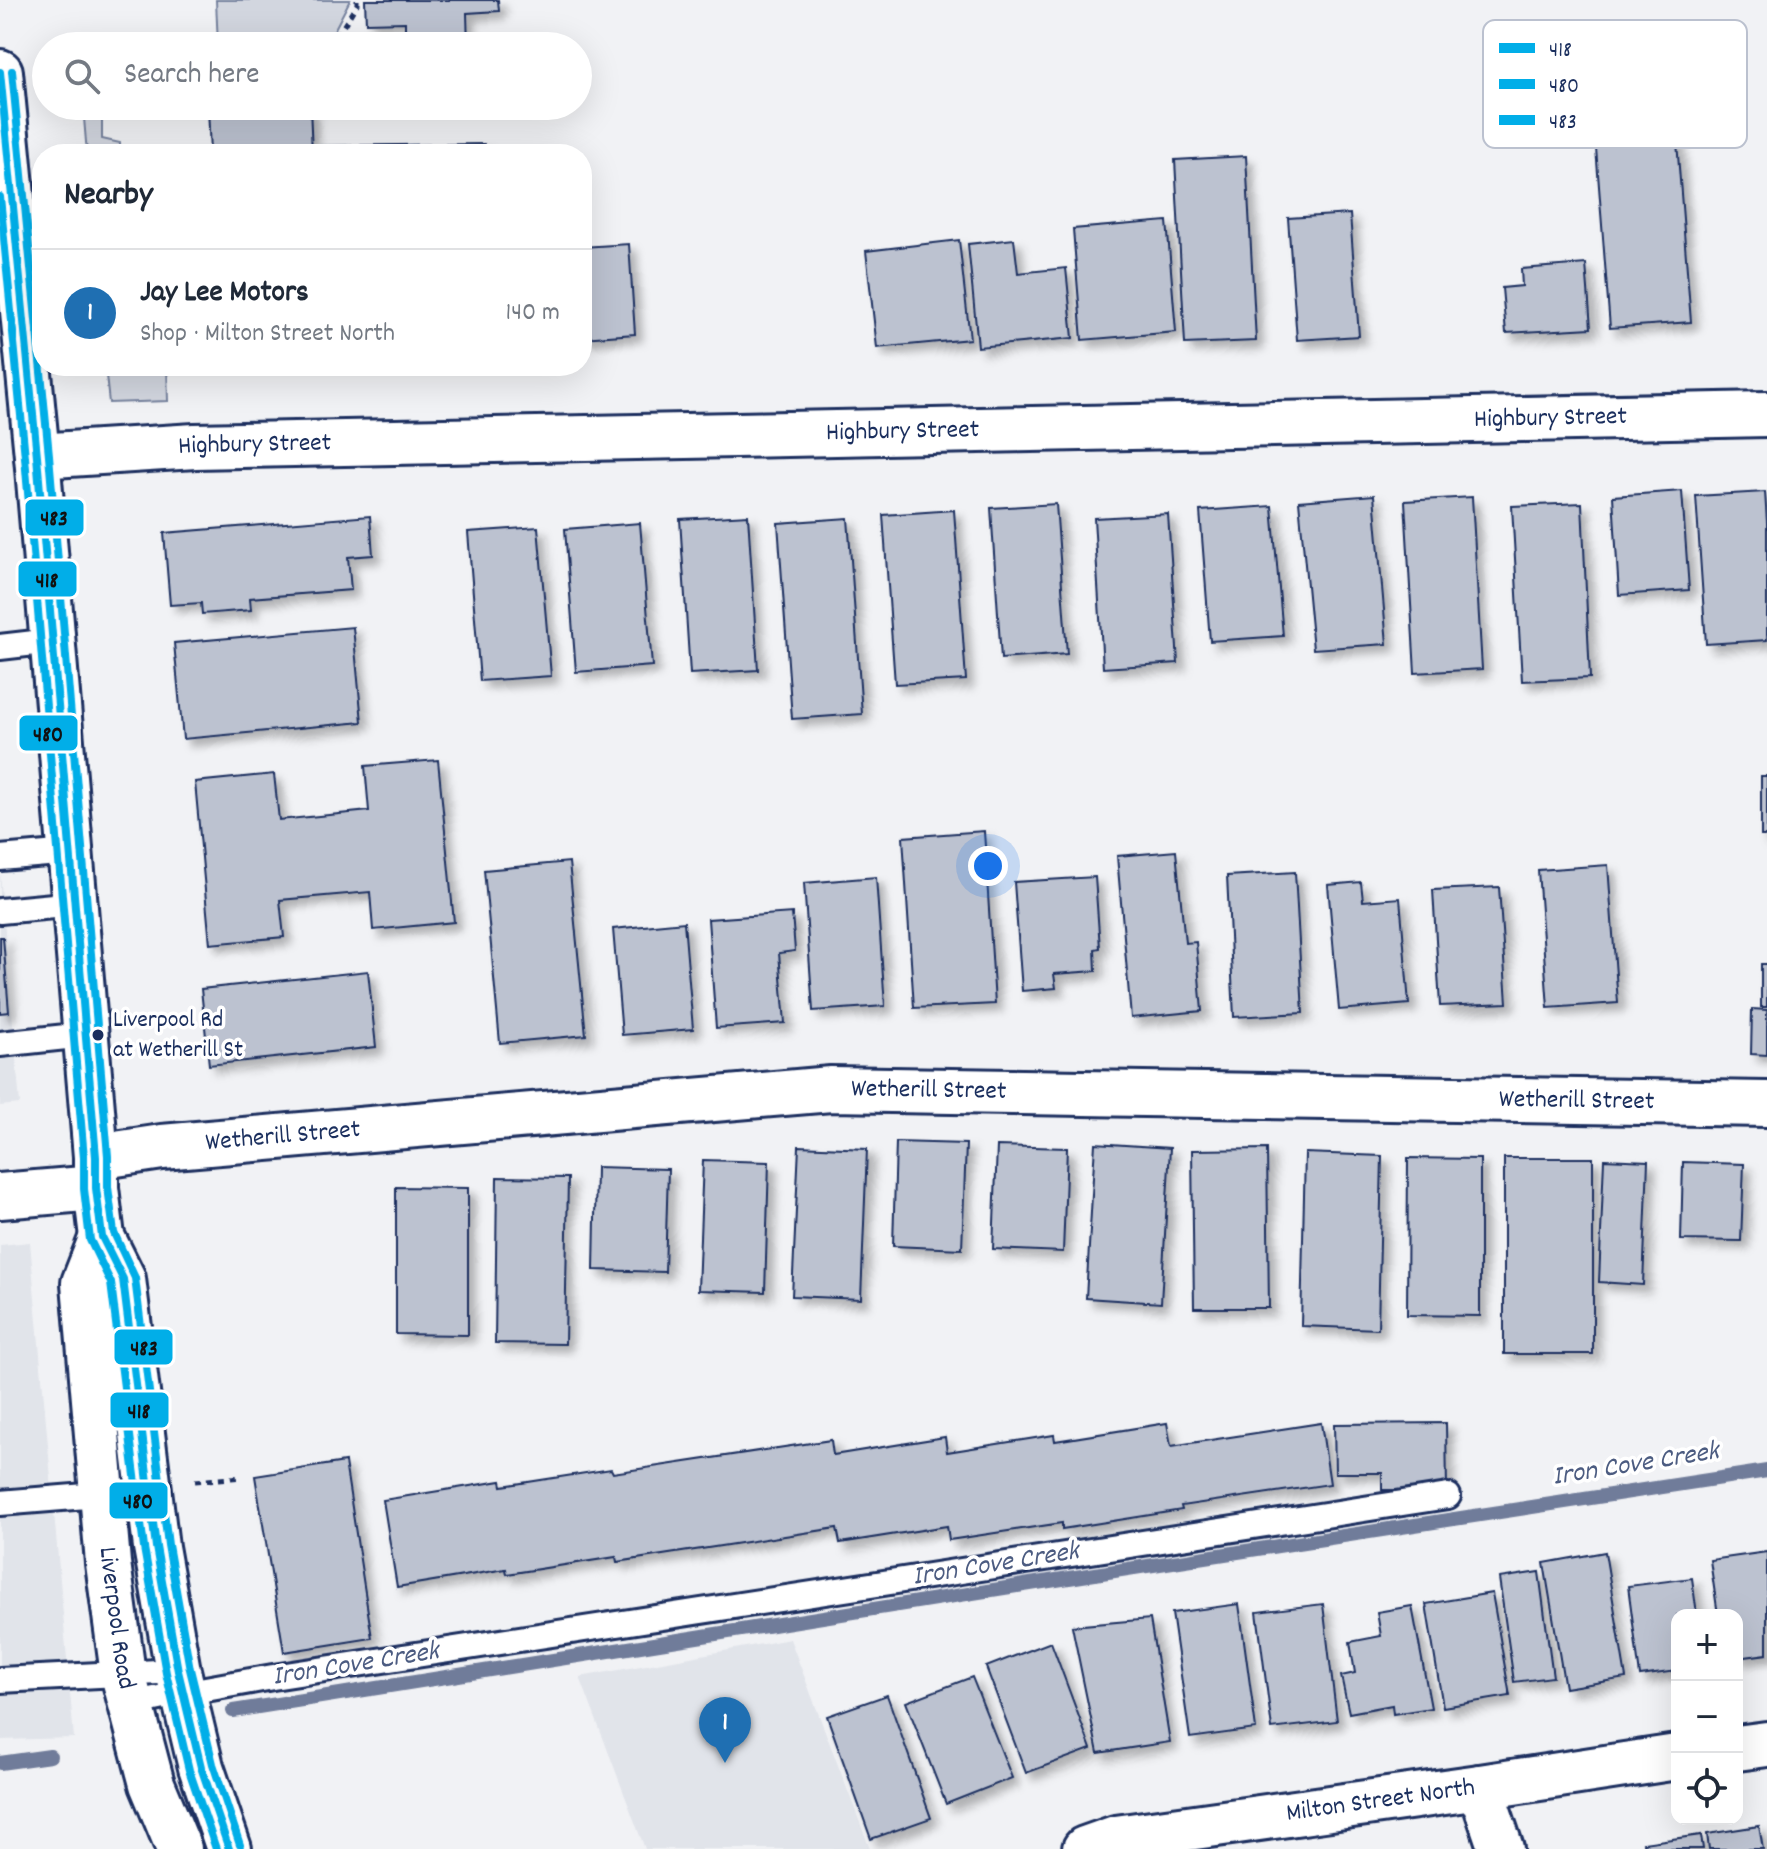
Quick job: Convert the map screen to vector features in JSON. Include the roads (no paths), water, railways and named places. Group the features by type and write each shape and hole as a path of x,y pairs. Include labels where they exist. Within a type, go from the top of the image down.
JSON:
{"main road":[{"name":"Liverpool Road","path":"0,72 37,456 102,1237 123,1279 148,1491 180,1682 201,1767 229,1849"},
{"name":"Highbury Street","path":"37,456 195,446 1767,414"},
{"name":"Wetherill Street","path":"0,1196 96,1172 162,1147 831,1089 1767,1104"},
{"name":"Liverpool Road","path":"102,1237 84,1283 108,1563 127,1689 152,1784 179,1849"},
{"path":"1743,1747 1767,1744"},
{"name":"Milton Street North","path":"1085,1849 1116,1838 1671,1758"},
{"path":"1480,1787 1501,1849"}],"lane":[{"path":"0,647 52,641"},
{"path":"0,858 70,852"},
{"path":"0,911 75,904"},
{"path":"0,1044 85,1035"},
{"path":"0,1503 148,1491"},
{"path":"0,1680 127,1689 351,1665 1448,1496"}],"waterway":[{"name":"Iron Cove Creek","path":"233,1711 1767,1471"},
{"name":"Iron Cove Creek","path":"0,1763 50,1756"}],"place":[{"name":"Liverpool Rd at Wetherill St","path":"98,1035"},
{"name":"Jay Lee Motors","path":"725,1763"}]}
